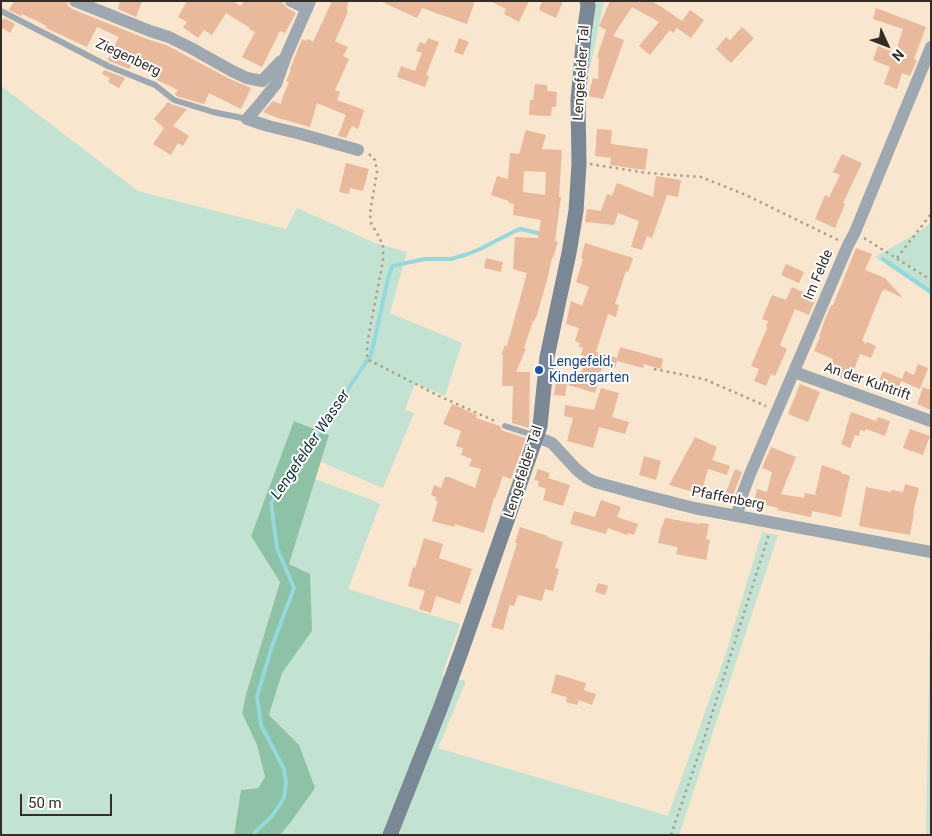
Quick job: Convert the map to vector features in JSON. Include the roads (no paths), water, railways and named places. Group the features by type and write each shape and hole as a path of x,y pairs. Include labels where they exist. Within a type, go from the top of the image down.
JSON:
{"street":[{"path":"74,1 169,37 192,48 232,72 247,78 262,81 286,56"},
{"path":"247,119 276,84 286,56 309,5 291,1"},
{"name":"Lengefelder Tal","path":"390,835 440,709 537,437 542,411 547,356 576,212 579,164 578,100 587,1"},
{"name":"Im Felde","path":"737,516 745,488 777,410 855,232 931,47"},
{"name":"Ziegenberg","path":"247,119 358,150"},
{"name":"An der Kuhtrift","path":"794,372 931,421"},
{"name":"Pfaffenberg","path":"537,437 553,444 573,467 592,480 682,505 931,552"}],"lane":[{"name":"Ziegenberg","path":"1,11 108,66 155,85 174,100 214,112 247,119"},
{"path":"506,426 537,437"}],"waterway":[{"name":"Lengefelder Wasser","path":"254,835 273,815 284,798 286,783 284,769 261,725 257,697 272,646 294,588 277,548 271,503 371,355 392,266 425,259 451,259 480,249 521,229 542,234"},
{"path":"883,259 931,292"}],"place":[{"name":"Lengefeld, Kindergarten","path":"539,370"}]}
